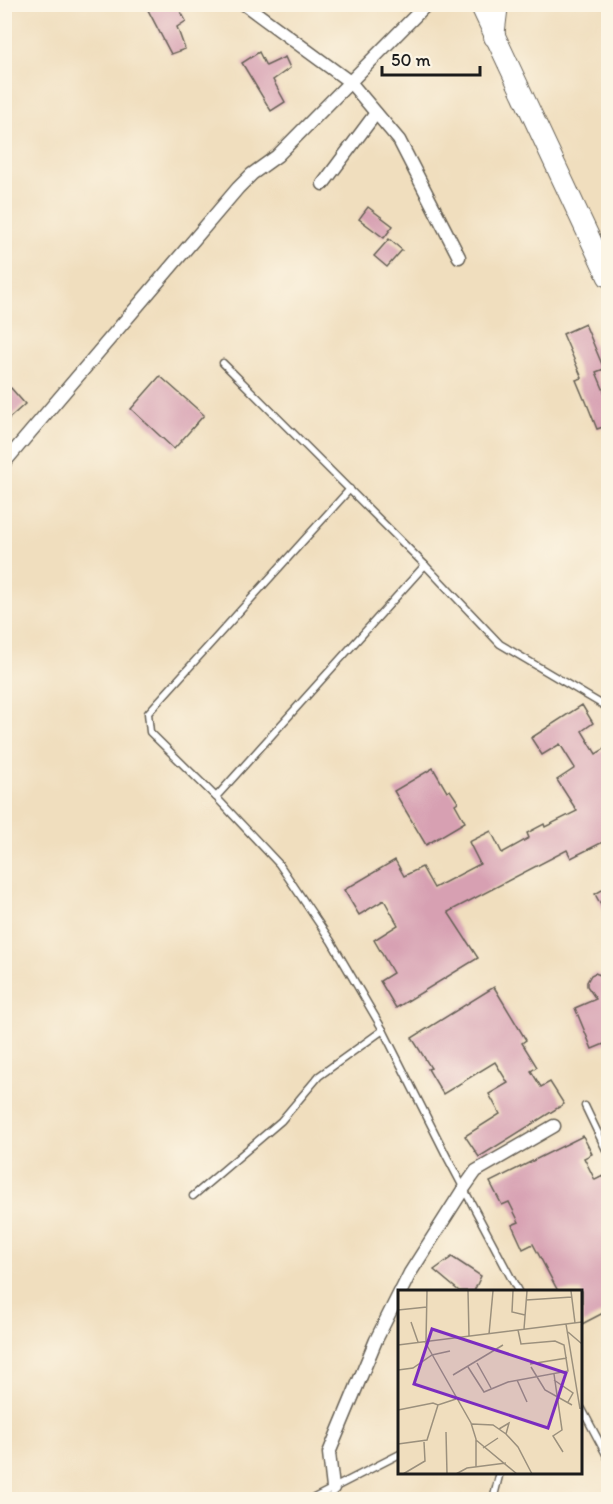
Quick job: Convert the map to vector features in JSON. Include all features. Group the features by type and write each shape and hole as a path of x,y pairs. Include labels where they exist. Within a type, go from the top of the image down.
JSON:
{"main road":[{"path":"480,4 609,277"},
{"path":"495,37 498,4"}],"street":[{"path":"244,4 350,82 399,140 459,257"},
{"path":"4,463 238,188 252,174 277,156 427,4"},
{"path":"323,184 376,113"},
{"path":"401,1290 476,1171 554,1126"},
{"path":"333,1494 329,1453 376,1340 398,1296"}],"lane":[{"path":"223,363 425,565 500,644 609,708"},
{"path":"350,489 148,713 150,732 279,864 331,941 384,1030 517,1290"},
{"path":"216,797 425,565"},
{"path":"193,1197 281,1121 319,1076 384,1030"},
{"path":"585,1106 609,1154"},
{"path":"583,1411 609,1458"},
{"path":"310,1500 333,1494 398,1455"},
{"path":"493,1500 500,1474"}],"building":[{"path":"153,5 177,5 186,21 177,27 185,49 171,54 147,8"},
{"path":"259,52 266,66 285,57 290,68 273,80 285,102 271,111 242,63"},
{"path":"368,207 393,226 384,238 359,219"},
{"path":"389,239 402,250 387,267 374,256"},
{"path":"585,324 604,369 596,372 609,403 609,425 597,429 576,380 582,378 563,334"},
{"path":"160,376 204,415 174,449 131,409"},
{"path":"11,388 25,404 4,423 4,394"},
{"path":"582,705 593,723 582,731 596,754 609,746 609,839 571,858 567,850 448,912 478,958 396,1008 380,981 393,973 374,940 398,925 384,900 359,915 344,890 395,860 404,876 422,867 434,888 480,864 469,842 491,831 502,853 529,838 527,833 577,811 557,780 575,768 560,744 542,755 531,738"},
{"path":"433,768 447,792 450,790 458,802 455,804 465,822 426,845 394,791"},
{"path":"609,886 609,920 595,894"},
{"path":"595,973 605,979 607,995 609,994 609,1042 592,1049 575,1008 596,999 587,986 591,975"},
{"path":"494,987 526,1040 522,1043 537,1067 531,1071 541,1087 550,1082 564,1104 479,1157 465,1136 500,1114 489,1094 508,1083 495,1062 443,1094 428,1069 431,1068 412,1038"},
{"path":"583,1136 592,1154 584,1158 595,1180 603,1176 609,1187 609,1310 583,1323 583,1290 557,1290 533,1244 523,1249 512,1225 519,1222 509,1202 502,1205 490,1182"},
{"path":"452,1257 481,1276 474,1290 458,1290 434,1270"}]}
